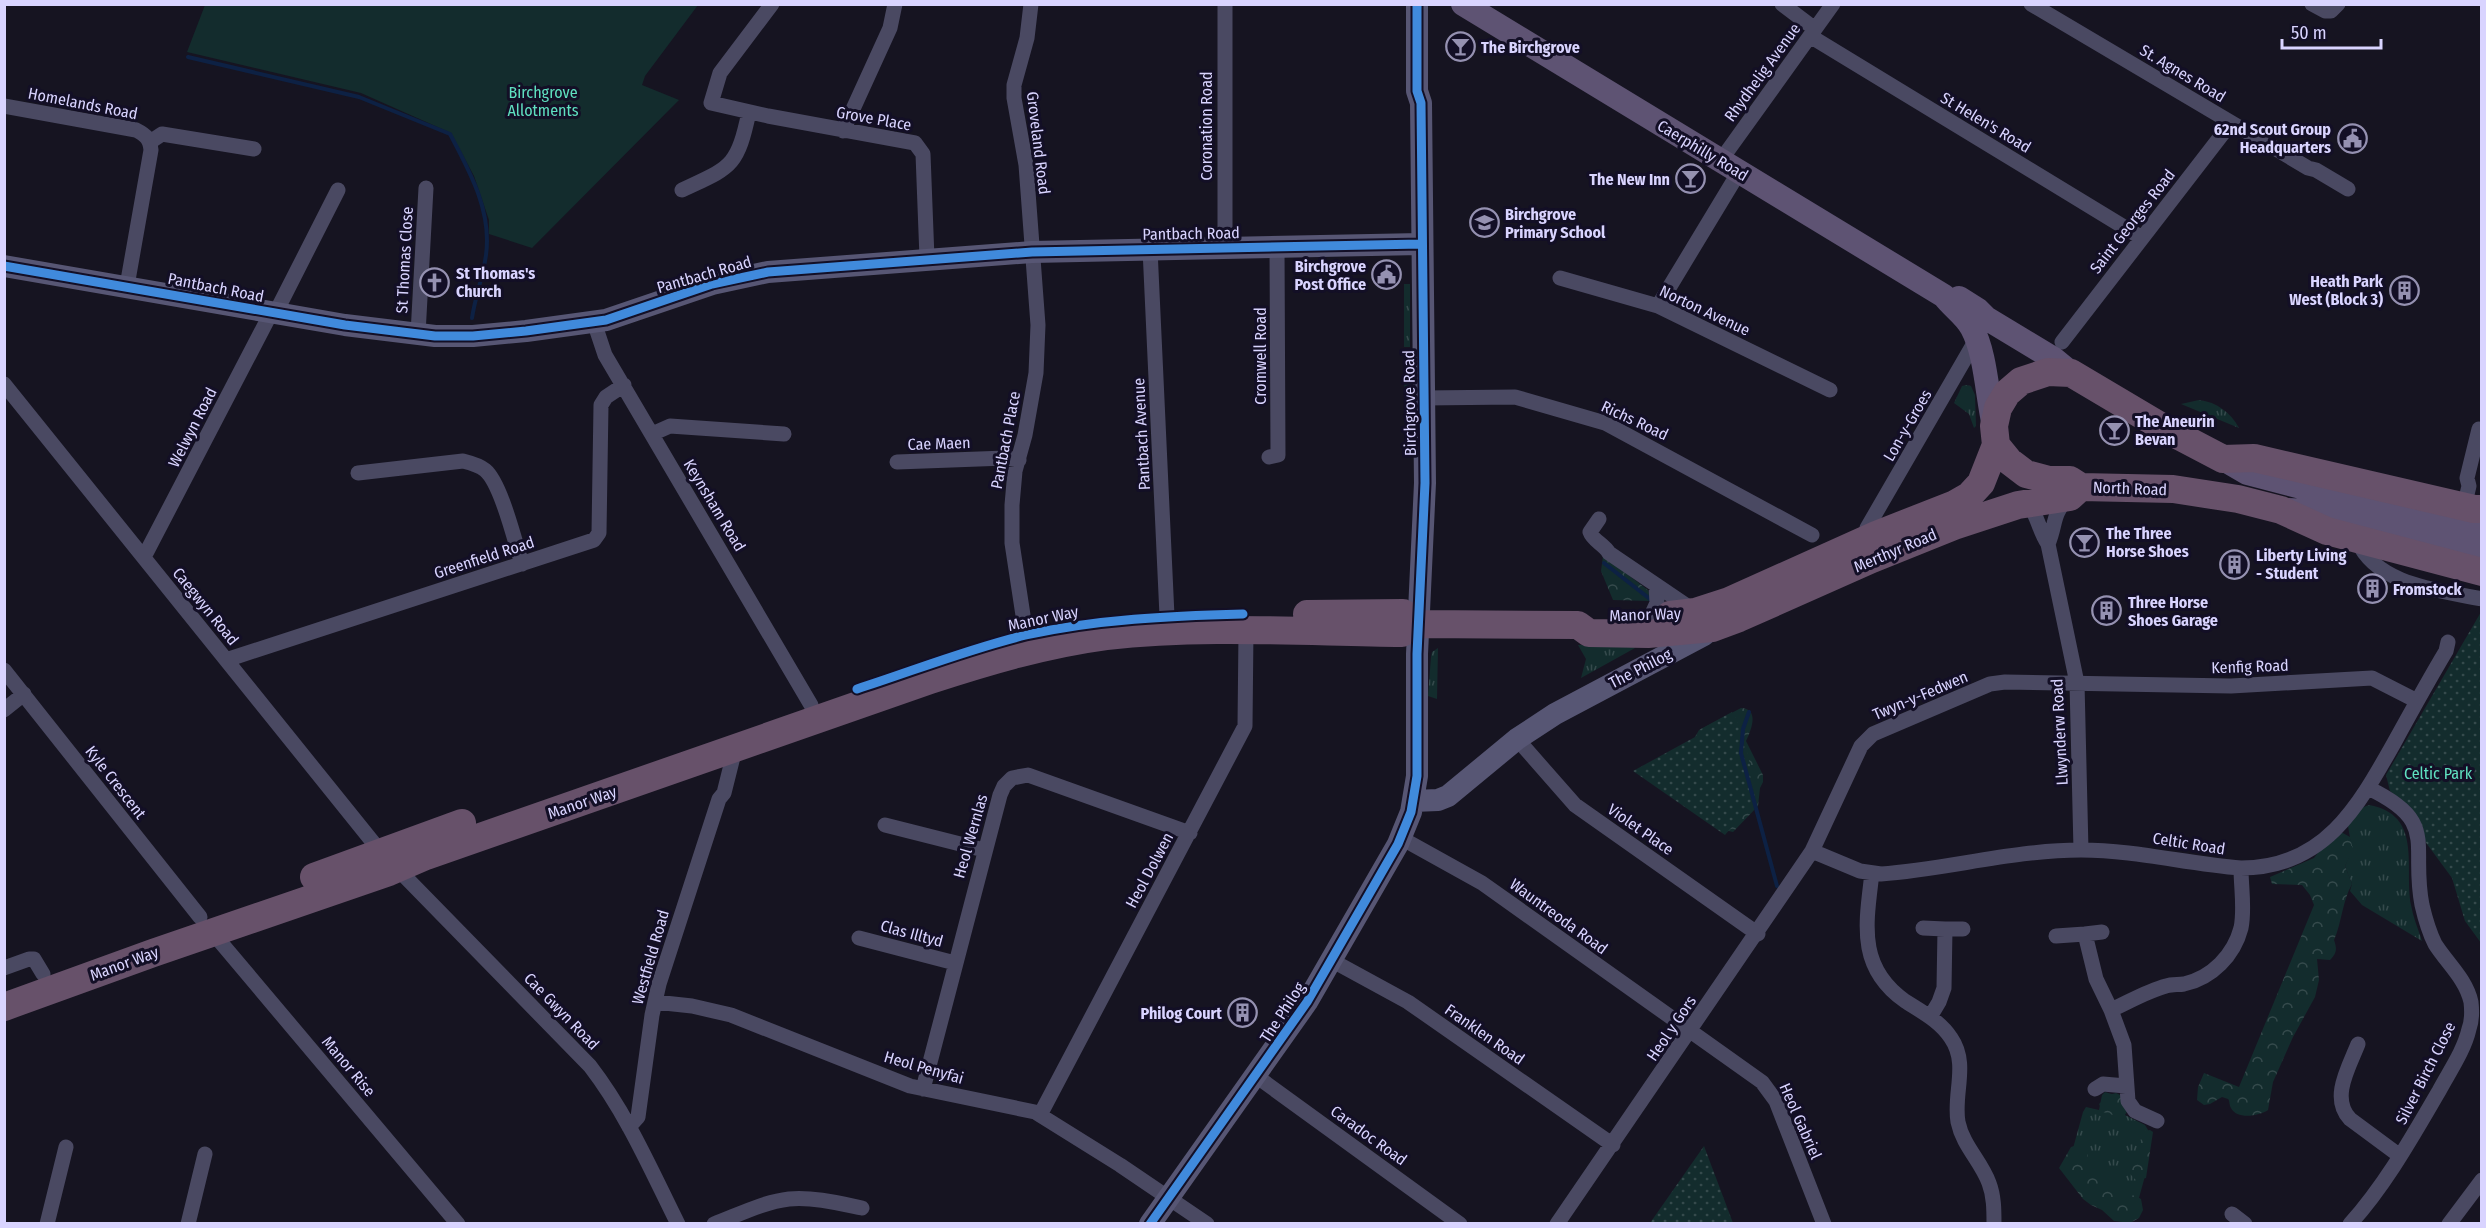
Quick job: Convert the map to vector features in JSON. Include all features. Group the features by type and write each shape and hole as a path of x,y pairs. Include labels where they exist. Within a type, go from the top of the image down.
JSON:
{"highway":[{"path":"1995,435 2001,401 2021,381 2048,372 2071,373 2162,428 2223,459 2254,458 2476,515"},
{"name":"North Road","path":"1995,435 2009,461 2026,474 2049,480 2070,480 2075,492 2144,488 2197,492 2281,510 2327,531 2352,519 2481,572"},
{"name":"Merthyr Road","path":"1707,615 1903,524 1955,504 1969,496 1984,478 1995,435"},
{"name":"Merthyr Road","path":"1707,615 1739,618 1872,559 1954,526 2028,503 2075,492"},
{"name":"Manor Way","path":"4,1007 206,925 811,705 963,653 1026,635 1100,622 1167,616 1402,613 1419,624"},
{"name":"Manor Way","path":"1578,625 1589,633 1648,634 1707,615"},
{"name":"Manor Way","path":"389,860 426,856 969,668 1044,648 1107,636 1188,631 1402,633 1419,624 1578,625 1591,616 1707,615"},
{"name":"Manor Way","path":"4,989 43,974 206,925"}],"main road":[{"name":"Caerphilly Road","path":"1462,4 1944,296 1952,307 1967,320 1977,338 1995,435"},
{"name":"Caerphilly Road","path":"1944,296 1958,297 1986,318 2054,359 2071,373"},
{"path":"2223,459 2247,473 2352,519 2481,552"},
{"path":"2352,519 2476,515"}],"street":[{"name":"Grove Place","path":"772,4 720,72 711,103 843,131 915,143 923,154 927,258"},
{"path":"843,131 890,28 895,4"},
{"name":"Groveland Road","path":"1031,4 1027,38 1014,91 1026,165 1032,252"},
{"name":"Coronation Road","path":"1225,4 1225,248"},
{"name":"Birchgrove Road","path":"1413,801 1417,776 1419,624 1425,483 1421,103 1417,91 1417,4"},
{"name":"Birchgrove Road","path":"1421,103 1425,91 1432,4"},
{"name":"St Helen's Road","path":"1782,4 1813,33 2142,238"},
{"name":"Rhydhelig Avenue","path":"1658,306 1730,166 1833,4"},
{"name":"St. Agnes Road","path":"2031,4 2308,168 2316,170 2348,189"},
{"path":"2312,4 2325,11 2331,11 2338,4"},
{"name":"Homelands Road","path":"4,106 136,130 147,137 150,142 127,286"},
{"path":"682,190 723,170 732,162 738,153 749,112"},
{"name":"Saint Georges Road","path":"2062,342 2231,123"},
{"name":"Homelands Road","path":"150,142 162,134 254,149"},
{"name":"St Thomas Close","path":"418,334 426,188"},
{"name":"Welwyn Road","path":"144,557 338,190"},
{"name":"Pantbach Road","path":"4,266 273,313 418,334 477,336 594,322 622,316 712,284 754,274 927,258 1032,252 1421,244"},
{"name":"Cromwell Road","path":"1269,457 1278,454 1277,247"},
{"name":"Pantbach Avenue","path":"1150,249 1167,616"},
{"name":"Pantbach Place","path":"1026,635 1011,536 1014,482 1031,406 1038,351 1032,252"},
{"name":"Norton Avenue","path":"1560,278 1658,306 1830,390"},
{"name":"Keynsham Road","path":"594,322 606,355 811,705"},
{"name":"Lon-y-Groes","path":"1867,528 1977,338"},
{"path":"1955,379 1971,376 1985,382"},
{"name":"Caegwyn Road","path":"4,384 389,860"},
{"name":"Greenfield Road","path":"226,660 594,540 597,536 601,405 606,397 624,385"},
{"name":"Richs Road","path":"1424,398 1515,397 1605,423 1812,535"},
{"path":"652,434 670,426 784,434"},
{"path":"2476,515 2467,478 2479,429"},
{"name":"Cae Maen","path":"897,462 1006,458 1018,460"},
{"path":"357,473 463,461 479,466 491,476 498,490 522,564"},
{"name":"Llwynderw Road","path":"2048,544 2055,513 2075,492"},
{"path":"1884,500 1890,515 1903,524"},
{"name":"Llwynderw Road","path":"2028,503 2038,519 2042,536 2048,544 2077,683 2081,850"},
{"path":"1599,519 1590,532 1591,536 1607,548 1609,553 1656,586 1707,615"},
{"path":"2352,519 2362,550 2370,559 2403,581 2481,599"},
{"path":"1652,616 1657,603 1656,586"},
{"name":"The Philog","path":"1150,1224 1295,1021 1401,838 1413,801 1437,801 1448,796 1518,739 1579,700 1626,678 1704,635 1707,615"},
{"name":"Heol Dolwen","path":"1040,1115 1245,726 1246,631"},
{"name":"Celtic Road","path":"1812,851 1844,865 1872,873 1893,873 2036,852 2081,850 2142,853 2241,868 2283,863 2312,849 2339,826 2368,788 2446,651 2448,642"},
{"name":"Kyle Crescent","path":"4,670 206,925"},
{"name":"Kenfig Road","path":"2077,683 2230,686 2372,678 2417,701"},
{"name":"Twyn-y-Fedwen","path":"1812,851 1861,746 1873,734 1996,682 2077,683"},
{"path":"4,710 24,694"},
{"name":"Violet Place","path":"1518,739 1575,805 1758,934"},
{"name":"Westfield Road","path":"719,799 724,793 735,749"},
{"name":"Westfield Road","path":"629,1127 638,1118 655,1002 719,799 718,778 711,768 701,761"},
{"name":"Heol Wernlas","path":"922,1089 984,850 1004,786 1012,778 1021,775 1039,778 1190,833"},
{"name":"Silver Birch Close","path":"2350,1224 2400,1156 2462,1047 2469,1031 2471,1002 2459,976 2435,943 2428,927 2421,896 2419,841 2409,814 2395,801 2368,788"},
{"path":"885,825 984,850"},
{"name":"Wauntreoda Road","path":"1401,838 1482,883 1690,1031"},
{"name":"Heol y Gors","path":"1557,1224 1758,934 1812,851"},
{"name":"Cae Gwyn Road","path":"389,860 576,1050 603,1083 629,1127 678,1224"},
{"path":"2111,1010 2167,986 2201,978 2222,963 2236,943 2241,928 2243,915 2241,868"},
{"path":"1872,873 1866,934 1872,962 1878,974 1897,995 1945,1029 1957,1048 1961,1073 1958,1120 1967,1146 1989,1182 1993,1195 1994,1224"},
{"name":"Manor Rise","path":"206,925 458,1224"},
{"path":"1923,928 1963,929"},
{"path":"1930,1017 1940,1002 1944,988 1946,929"},
{"path":"2056,936 2102,932"},
{"path":"2085,934 2096,979 2124,1045 2126,1086 2131,1107 2140,1114 2157,1121"},
{"name":"Clas Illtyd","path":"859,938 955,963"},
{"path":"4,968 29,959 38,963 43,974"},
{"name":"Franklen Road","path":"1331,960 1407,1002 1613,1145"},
{"name":"Heol Penyfai","path":"655,1002 692,1006 731,1015 922,1089 1026,1109 1040,1115 1207,1224"},
{"name":"Heol Gabriel","path":"1690,1031 1752,1074 1769,1090 1824,1224"},
{"path":"2358,1044 2341,1091 2341,1103 2345,1114 2400,1156"},
{"name":"Caradoc Road","path":"1256,1076 1460,1224"},
{"path":"2096,1089 2103,1084 2126,1086"},
{"path":"47,1224 66,1147"},
{"path":"188,1224 205,1154"},
{"path":"2449,1224 2481,1180"},
{"path":"714,1224 755,1208 788,1199 816,1199 862,1208"},
{"path":"2232,1214 2245,1224"}],"green space":[{"name":"Birchgrove Allotments","path":"205,4 698,5 645,76 642,85 679,100 532,248 489,234 489,220 474,176 451,133 361,93 187,52"},
{"path":"1404,284 1410,284 1410,347 1404,347"},
{"path":"1404,353 1411,353 1411,436 1405,436"},
{"path":"1962,386 1971,386 1975,395 1976,426 1974,428 1969,414 1954,403"},
{"path":"2199,400 2223,409 2239,428 2181,404"},
{"path":"1603,556 1648,590 1651,598 1649,601 1613,600 1601,571"},
{"name":"Celtic Park","path":"2481,612 2481,943 2465,921 2452,878 2424,840 2409,807 2390,791 2386,775"},
{"path":"1633,644 1635,648 1581,678 1586,659 1578,645"},
{"path":"1438,648 1437,699 1428,696 1432,652"},
{"path":"1741,708 1747,709 1752,716 1752,726 1746,741 1763,775 1763,782 1758,806 1733,832 1724,830 1701,729"},
{"path":"1732,712 1741,730 1755,800 1725,835 1633,771 1695,737 1699,730"},
{"path":"2369,805 2386,811 2397,819 2404,831 2408,844 2411,905 2422,941 2362,905 2350,891 2352,884 2345,866 2352,850 2348,826 2361,808"},
{"path":"2341,832 2350,837 2353,850 2345,866 2352,884 2334,940 2336,951 2330,960 2317,959 2319,980 2315,997 2293,1037 2273,1082 2268,1110 2254,1115 2238,1114 2231,1108 2228,1099 2222,1097 2204,1105 2197,1100 2198,1087 2204,1073 2239,1087 2314,905 2302,885 2272,884 2270,877 2314,858 2326,842"},
{"path":"2105,1092 2115,1095 2125,1115 2145,1125 2148,1130 2145,1176 2134,1216 2069,1163 2083,1112 2086,1107 2099,1110 2102,1095"},
{"path":"2116,1093 2124,1097 2128,1110 2123,1118 2103,1112 2099,1104 2109,1095"},
{"path":"2142,1131 2153,1132 2146,1178 2136,1180 2131,1175 2129,1162 2140,1145"},
{"path":"2086,1142 2088,1157 2114,1186 2121,1192 2141,1199 2143,1210 2139,1218 2130,1223 2114,1221 2102,1210 2083,1199 2059,1168 2071,1147"},
{"path":"1704,1146 1733,1223 1650,1223"}],"waterway":[{"path":"188,57 359,97 450,134 478,192 486,223 486,255 472,318"},
{"path":"1604,563 1650,599"},
{"path":"1749,712 1743,729 1741,753 1777,886"}],"cycle path":[{"path":"1150,1224 1307,1002 1398,844 1411,812 1417,776 1417,654 1425,483 1421,103 1417,91 1417,4"},
{"path":"4,266 345,325 435,336 473,336 606,320 712,284 768,272 1032,252 1421,244"},
{"path":"857,689 1026,635 1080,625 1134,619 1243,614"}],"place":[{"name":"The Birchgrove","path":"1460,47"},
{"name":"62nd Scout Group Headquarters","path":"2352,138"},
{"name":"The New Inn","path":"1691,179"},
{"name":"Birchgrove Primary School","path":"1484,223"},
{"name":"Birchgrove Post Office","path":"1387,275"},
{"name":"St Thomas's Church","path":"435,282"},
{"name":"Heath Park West (Block 3)","path":"2404,290"},
{"name":"The Aneurin Bevan","path":"2114,430"},
{"name":"The Three Horse Shoes","path":"2085,542"},
{"name":"Liberty Living - Student","path":"2235,564"},
{"name":"Fromstock","path":"2372,589"},
{"name":"Three Horse Shoes Garage","path":"2107,611"},
{"name":"Philog Court","path":"1243,1013"}]}
